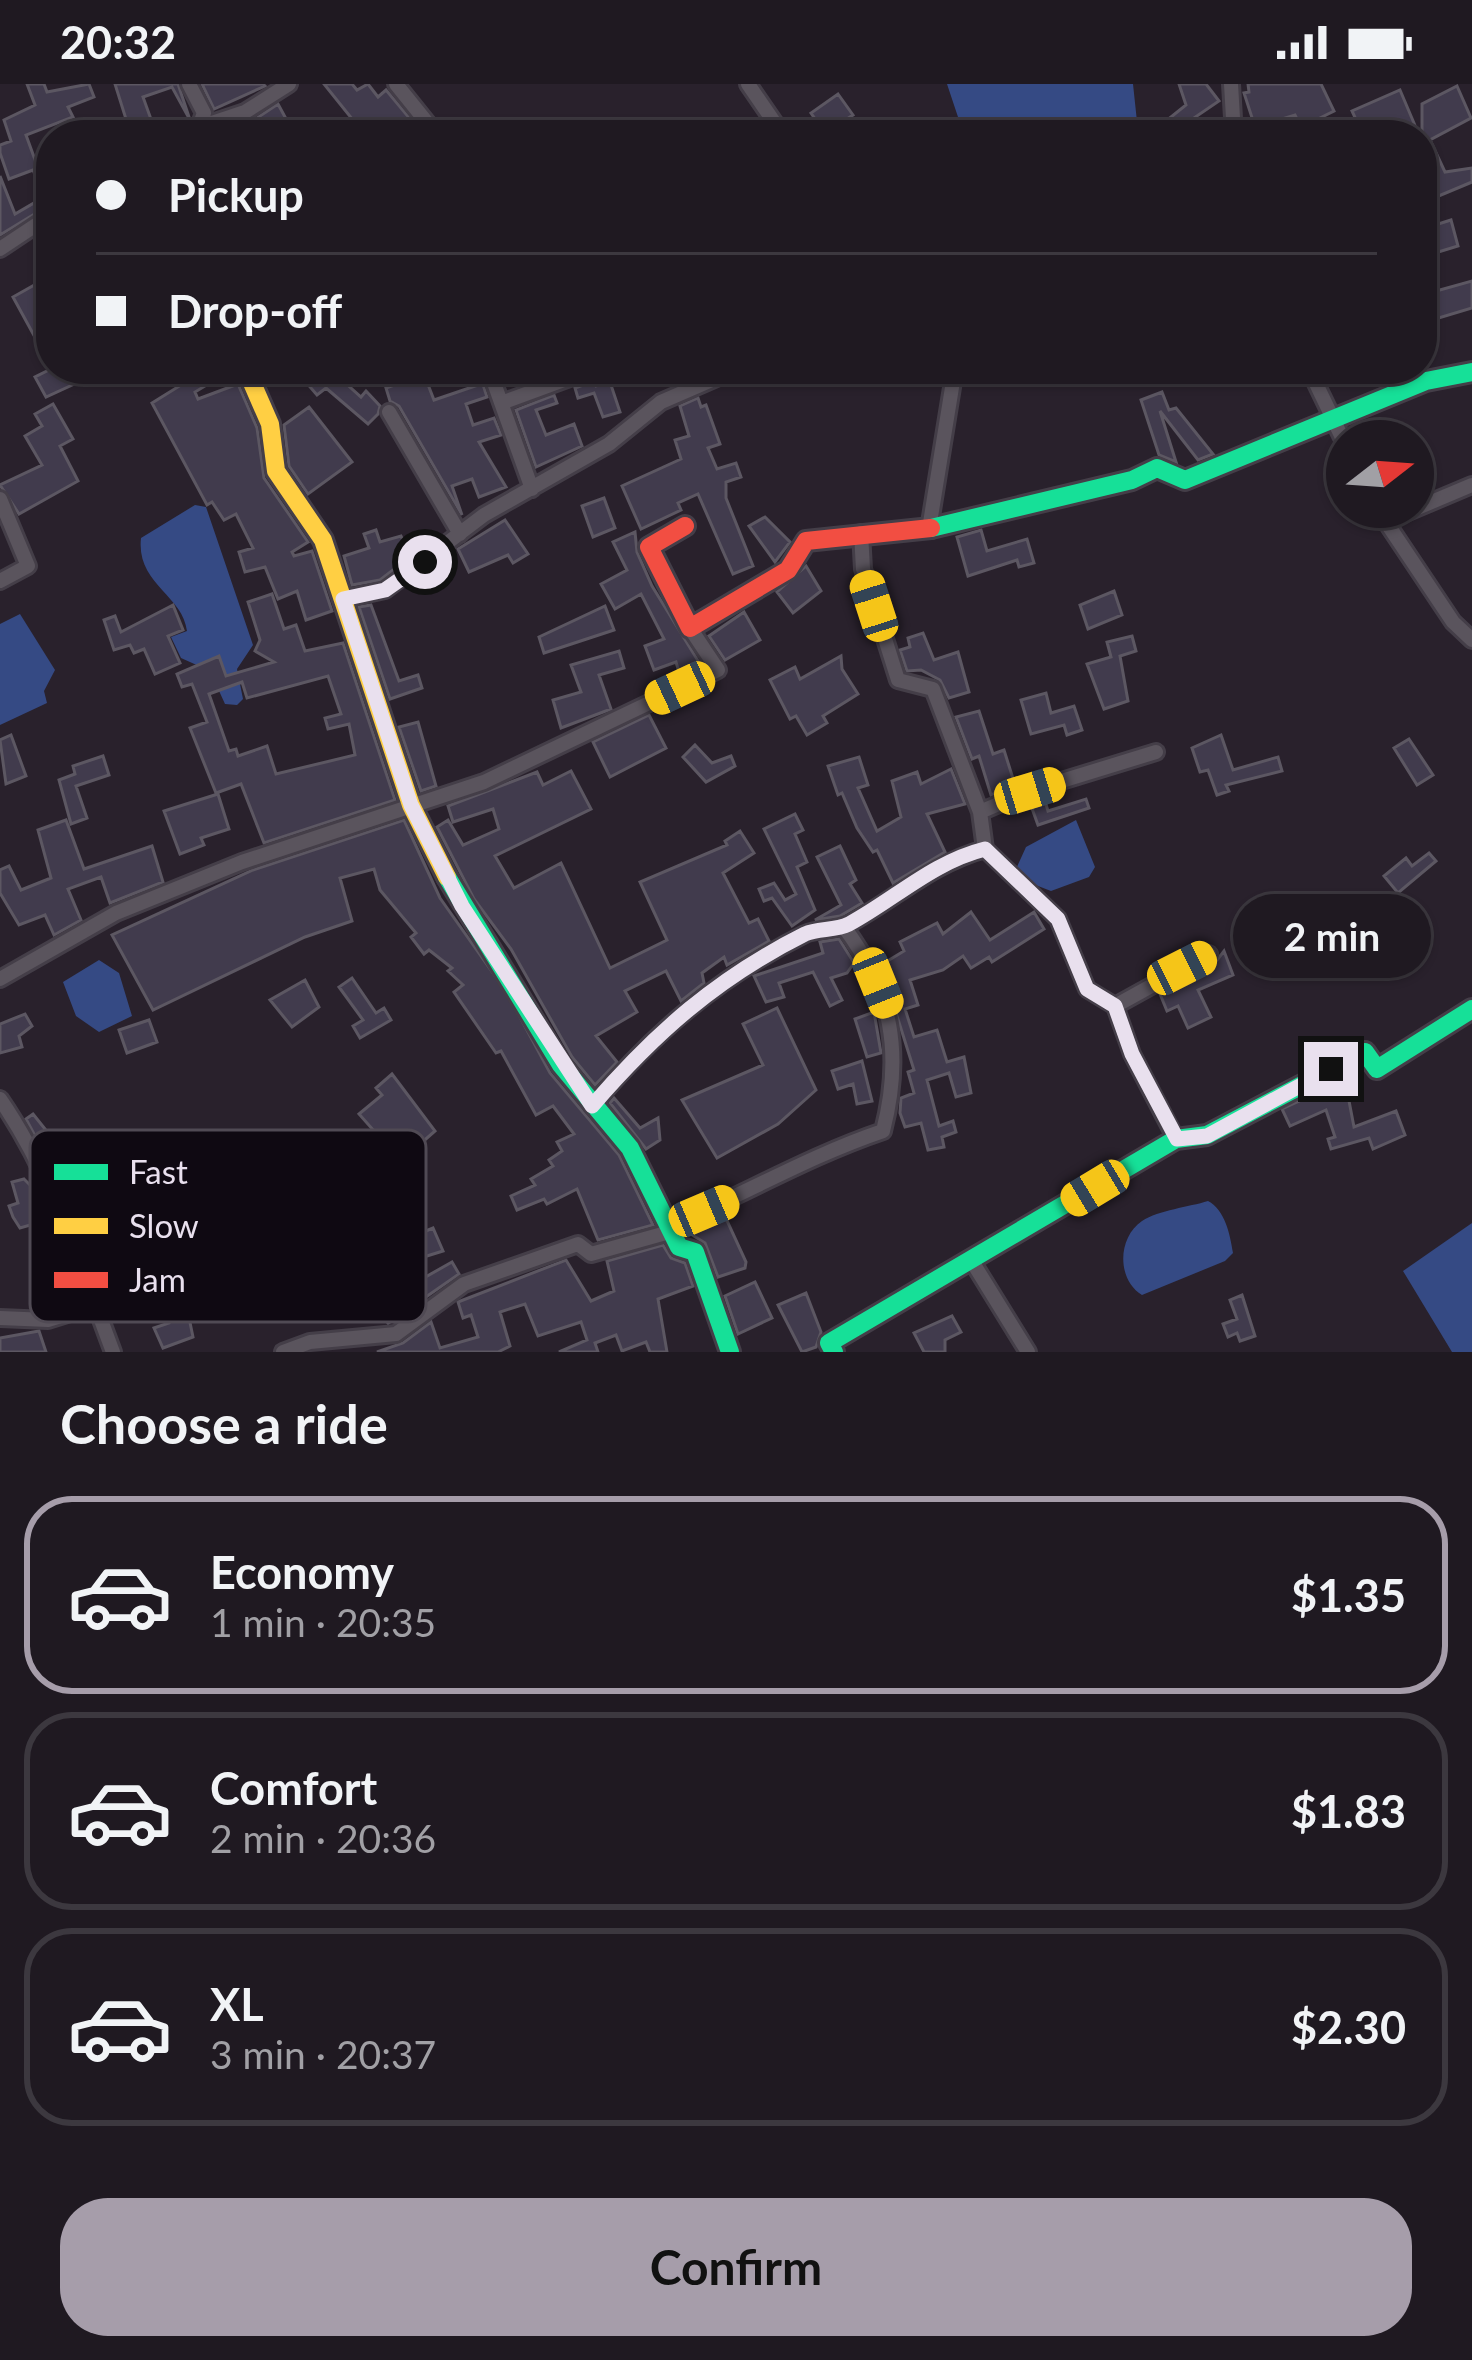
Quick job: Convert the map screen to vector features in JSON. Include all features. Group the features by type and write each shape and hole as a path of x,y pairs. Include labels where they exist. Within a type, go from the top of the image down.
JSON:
{"street":[{"path":"189,84 202,120"},
{"path":"226,120 289,84"},
{"path":"396,84 425,120"},
{"path":"748,84 773,120"},
{"path":"1231,84 1233,120"},
{"path":"0,249 36,225"},
{"path":"1437,379 1472,372"},
{"path":"253,384 270,424 276,471 323,540 411,805 462,906 592,1106 629,1148 680,1247 694,1252 730,1352"},
{"path":"496,384 532,489"},
{"path":"504,402 540,384"},
{"path":"343,599 385,590 460,534 609,445 661,402 702,384"},
{"path":"928,529 952,384"},
{"path":"1316,384 1333,419"},
{"path":"690,628 788,570 806,541 928,529 1132,480 1157,469 1185,480 1419,384"},
{"path":"389,412 460,534"},
{"path":"1434,501 1472,485"},
{"path":"0,499 28,566 0,580"},
{"path":"0,979 116,913 242,862 484,782 718,670 690,628 649,547 685,526"},
{"path":"1388,528 1453,622 1472,640"},
{"path":"861,532 863,569 898,680 933,689 980,812 985,849 1058,919 1087,989 1115,1006 1132,1054 1177,1139"},
{"path":"980,812 1030,791 1156,752"},
{"path":"592,1106 650,1037 716,987 810,932 844,927 954,857 985,849"},
{"path":"426,1312 464,1284 578,1244 591,1254 673,1228 768,1184 817,1154 883,1131 891,1099 894,1033 868,959 844,927"},
{"path":"1115,1006 1209,954"},
{"path":"826,1349 1177,1139 1207,1136 1262,1102 1365,1052 1377,1069 1472,1009"},
{"path":"0,1099 30,1142"},
{"path":"973,1263 1028,1352"},
{"path":"0,1318 30,1319"},
{"path":"102,1322 113,1352"},
{"path":"283,1352 310,1342 396,1334 412,1322"}],"water":[{"path":"947,84 1133,84 1137,120 960,120"},
{"path":"195,505 206,507 253,645 237,669 243,699 237,705 225,704 210,671 181,658 171,637 187,631 184,619 152,578 141,554 141,538"},
{"path":"20,614 55,670 44,691 47,703 0,725 0,624"},
{"path":"1076,820 1095,867 1089,877 1051,891 1025,881 1016,869 1026,847"},
{"path":"99,960 119,973 132,1016 99,1032 76,1016 63,982"},
{"path":"1208,1201 1223,1216 1233,1253 1225,1261 1142,1295 1124,1269 1124,1248 1134,1228 1157,1214"},
{"path":"1472,1223 1472,1352 1452,1352 1403,1271"}],"building":[{"path":"27,84 44,84 47,92 89,84 94,97 68,107 73,117 36,120 36,131 26,135 36,177 33,170 9,179 0,153 0,145 11,141 4,120 35,105"},
{"path":"115,84 178,84 190,120 172,87 143,97 151,120 126,119"},
{"path":"202,84 263,84 265,86 214,109"},
{"path":"324,84 352,84 357,90 368,84 378,97 386,90 411,120 353,120"},
{"path":"1179,84 1206,84 1219,101 1191,120 1167,120 1186,105"},
{"path":"1248,84 1321,84 1334,111 1322,120 1298,120 1295,115 1253,120 1244,93 1249,92"},
{"path":"1457,86 1471,118 1437,136 1437,120 1422,120 1422,104"},
{"path":"1400,90 1413,120 1356,120 1352,111"},
{"path":"838,94 853,115 845,120 816,120 811,113"},
{"path":"278,104 285,117 280,120 254,120"},
{"path":"1437,155 1445,172 1472,168 1472,182 1437,197"},
{"path":"0,176 15,214 36,202 36,213 0,235"},
{"path":"1451,220 1458,246 1437,252 1437,224"},
{"path":"1472,281 1472,308 1437,318 1437,291"},
{"path":"36,284 36,339 13,297"},
{"path":"39,384 74,384 46,397"},
{"path":"208,384 195,392 198,399 238,384 257,428 264,478 308,542 292,552 294,556 312,551 332,611 306,620 297,591 278,599 265,567 245,572 239,552 253,548 236,514 224,520 212,502 207,505 152,403 181,385"},
{"path":"307,384 347,384 361,397 366,391 380,406 368,424 326,388 317,395"},
{"path":"428,384 434,400 483,384 487,397 466,404 473,425 494,418 501,435 479,442 506,487 479,497 472,479 452,486 462,515 386,388"},
{"path":"611,384 620,412 603,417 594,393 578,398 575,388"},
{"path":"1162,392 1169,410 1176,408 1213,454 1198,460 1160,411 1176,462 1159,455 1141,400"},
{"path":"554,395 557,403 536,410 546,435 574,424 582,446 536,467 516,410"},
{"path":"698,398 701,407 706,405 720,444 708,448 717,469 736,463 741,477 726,482 726,498 753,566 733,574 698,494 678,503 681,510 641,529 622,486 681,459 675,440 689,436 680,406"},
{"path":"53,404 73,439 60,446 78,481 19,514 0,485 42,465 25,436 42,426 35,414"},
{"path":"309,407 352,462 308,494 289,466 284,425"},
{"path":"604,498 615,528 593,537 582,506"},
{"path":"765,517 790,542 775,562 749,526"},
{"path":"505,520 528,554 513,563 508,555 469,572 458,549"},
{"path":"376,530 380,542 401,536 410,557 380,580 352,585 344,556 369,548 364,534"},
{"path":"981,530 987,551 1027,539 1034,563 1019,567 1017,560 968,576 957,537"},
{"path":"635,532 637,552 652,586 700,664 679,672 676,662 654,670 645,646 664,639 641,594 615,609 601,584 627,570 613,542"},
{"path":"806,566 821,591 793,613 777,592"},
{"path":"1114,591 1122,615 1088,629 1080,605"},
{"path":"272,594 284,629 296,625 305,651 343,643 395,800 264,843 241,784 216,793 190,728 207,722 192,684 182,687 177,674 219,656 226,676 274,662 255,651 260,640 248,602","holes":["328,676 341,714 325,718 328,729 349,724 355,755 276,774 267,746 238,756 236,749 229,751 209,694 242,682 247,698"]},
{"path":"173,605 183,630 168,636 180,663 155,674 144,649 134,653 130,645 114,650 104,620 115,616 121,632"},
{"path":"371,605 399,681 418,675 422,688 390,699 359,607"},
{"path":"605,606 614,630 544,653 539,637"},
{"path":"744,612 760,640 725,660 709,636"},
{"path":"923,633 934,660 958,652 969,692 949,698 940,680 921,670 907,671 900,650 910,647 908,638"},
{"path":"1132,636 1136,651 1120,656 1128,701 1104,709 1087,664 1111,657 1107,642"},
{"path":"619,651 624,668 599,675 611,709 561,728 553,700 581,692 571,665"},
{"path":"841,656 842,669 858,694 823,716 827,723 807,735 796,716 790,719 770,680 795,667 800,679"},
{"path":"1046,693 1051,713 1074,706 1082,730 1067,735 1064,725 1031,734 1021,700"},
{"path":"979,711 993,754 1004,750 1015,785 991,795 979,756 972,759 956,717"},
{"path":"649,715 666,748 610,777 593,742"},
{"path":"418,722 436,786 421,791 399,727"},
{"path":"11,735 26,776 6,784 0,740"},
{"path":"1221,735 1233,770 1278,757 1282,771 1226,785 1229,791 1217,795 1208,770 1200,772 1192,748"},
{"path":"1409,739 1433,775 1417,785 1394,748"},
{"path":"695,745 712,763 731,756 735,766 706,782 683,757"},
{"path":"103,756 109,775 76,786 87,818 71,824 59,780 75,774 73,766"},
{"path":"859,757 868,785 858,788 877,831 901,817 892,781 917,772 921,784 951,769 965,804 927,814 945,852 893,883 877,850 873,852 857,828 842,793 838,795 828,766"},
{"path":"571,771 591,809 495,856 514,888 561,863 610,968 667,940 640,882 727,845 725,841 740,831 754,853 723,873 749,923 758,919 769,941 727,965 724,957 702,973 704,983 681,1001 666,971 625,991 637,1012 596,1036 617,1062 595,1085 572,1057 511,949 474,899 437,827 448,820 463,845 499,829 493,809 453,822 448,806 537,772 543,785"},
{"path":"218,794 229,829 201,838 204,845 180,854 164,811"},
{"path":"1044,798 1048,811 1086,799 1089,808 1038,825 1030,803"},
{"path":"795,814 803,830 795,834 807,862 797,867 815,910 792,926 772,898 764,901 759,889 774,883 785,900 796,894 764,829"},
{"path":"66,820 84,869 152,846 163,882 110,903 101,877 68,889 81,920 54,935 45,915 19,925 0,893 0,870 9,866 21,890 51,878 38,830"},
{"path":"404,820 440,898 507,993 550,1073 619,1155 653,1225 598,1240 577,1189 547,1204 544,1199 517,1210 511,1196 535,1185 531,1179 553,1166 549,1160 562,1151 557,1142 574,1134 553,1106 536,1115 501,1051 496,1053 454,992 463,985 448,971 452,968 429,950 424,954 411,937 416,933 380,890 374,869 340,878 352,921 305,937 153,1010 112,935 253,870"},
{"path":"840,846 856,880 850,884 862,903 840,916 815,920 841,905 817,857"},
{"path":"1429,853 1436,861 1398,893 1384,876 1406,858 1412,866"},
{"path":"971,912 990,940 1034,912 1044,929 992,962 989,957 971,968 963,956 943,970 910,980 918,1005 905,1009 914,1037 937,1030 947,1062 964,1057 971,1093 956,1097 949,1073 927,1080 939,1126 953,1121 956,1132 942,1137 944,1147 928,1150 921,1123 905,1127 900,1113 901,1098 914,1093 908,1072 914,1070 881,965 904,951 900,942 937,923 943,934"},
{"path":"839,939 854,963 847,973 831,978 842,1000 830,1006 813,972 779,983 784,997 766,1002 754,976 823,953 820,942"},
{"path":"1224,951 1233,975 1198,990 1211,1017 1188,1028 1178,1006 1167,1011 1160,994 1214,964"},
{"path":"352,978 376,1013 384,1008 391,1020 360,1038 353,1026 363,1020 339,987"},
{"path":"305,980 319,1007 292,1027 270,1000"},
{"path":"777,1008 816,1090 778,1124 717,1158 682,1100 763,1065 743,1024"},
{"path":"874,1012 881,1053 867,1057 855,1019"},
{"path":"25,1014 32,1026 19,1036 22,1047 0,1053 0,1024"},
{"path":"149,1020 157,1042 127,1053 119,1030"},
{"path":"862,1061 872,1101 857,1104 853,1084 838,1089 832,1071"},
{"path":"392,1074 435,1131 426,1139 426,1130 373,1130 359,1114 382,1095 376,1088"},
{"path":"1345,1080 1354,1127 1396,1111 1405,1135 1373,1149 1369,1138 1331,1149 1328,1139 1335,1137 1326,1110 1290,1126 1282,1109"},
{"path":"614,1098 640,1128 658,1118 660,1140 646,1149 610,1103"},
{"path":"33,1114 46,1130 32,1130 26,1119"},
{"path":"24,1179 30,1185 30,1225 20,1228 13,1217 9,1206 18,1203 12,1182"},
{"path":"724,1214 746,1262 745,1268 718,1277 705,1243 686,1231"},
{"path":"433,1228 443,1251 426,1256 426,1231"},
{"path":"663,1245 671,1258 685,1263 693,1286 658,1299 667,1352 650,1352 646,1342 622,1351 616,1335 595,1343 598,1352 559,1352 587,1340 581,1322 538,1336 525,1304 500,1312 510,1346 498,1352 377,1352 403,1343 431,1322 440,1348 478,1337 471,1315 463,1318 458,1302 566,1260 591,1301 614,1291 607,1261"},
{"path":"452,1262 459,1274 426,1297 426,1277"},
{"path":"755,1282 772,1318 738,1334 725,1296"},
{"path":"806,1293 821,1332 816,1347 802,1352 778,1305"},
{"path":"1242,1295 1255,1336 1240,1341 1237,1333 1228,1337 1223,1324 1237,1319 1230,1300"},
{"path":"952,1316 961,1332 945,1340 945,1352 924,1352 914,1333"},
{"path":"190,1322 193,1337 163,1348 154,1328"},
{"path":"39,1331 46,1352 0,1352 0,1338"}],"traffic: fast":[{"path":"1437,379 1472,372"},
{"path":"931,528 1132,480 1157,468 1185,480 1419,384"},
{"path":"447,877 561,1065 630,1148 679,1247 695,1252 730,1352"},
{"path":"834,1352 829,1343 1176,1139 1207,1135 1365,1052 1377,1069 1472,1009"}],"traffic: slow":[{"path":"253,384 270,424 276,471 323,540 411,805 447,877"}],"traffic: jam":[{"path":"685,526 649,547 690,628 788,570 806,541 931,528"}],"route":[{"path":"425,562 385,590 343,599 411,805 462,906 518,986 561,1065 592,1106 650,1037 716,987 810,932 844,927 954,857 985,849 1058,919 1087,989 1115,1006 1132,1054 1177,1139 1207,1136 1262,1102 1331,1069"}]}
